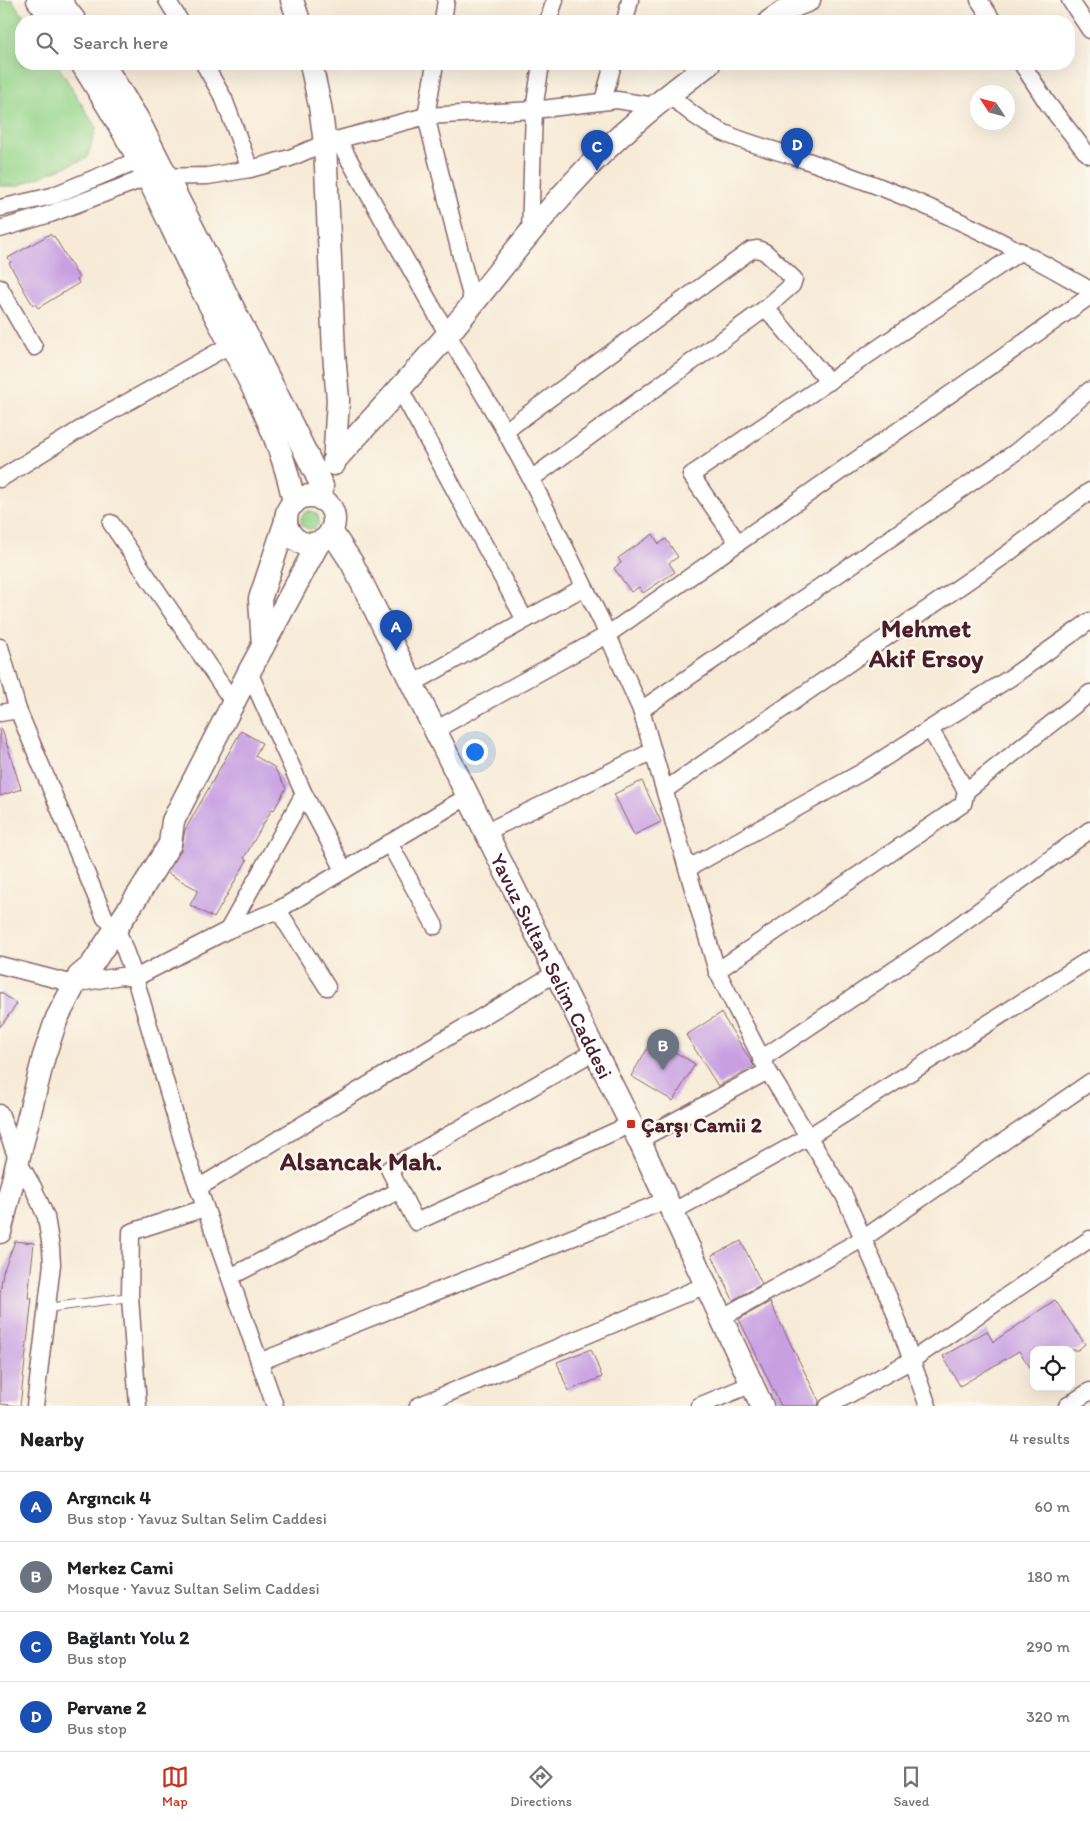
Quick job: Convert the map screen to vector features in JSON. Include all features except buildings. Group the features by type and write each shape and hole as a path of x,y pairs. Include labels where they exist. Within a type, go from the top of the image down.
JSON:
{"street":[{"path":"38,0 49,15"},
{"path":"59,0 70,15"},
{"path":"167,0 176,15"},
{"path":"292,0 297,15"},
{"path":"443,15 446,0"},
{"path":"550,15 555,0"},
{"path":"626,15 630,0"},
{"path":"779,15 789,8 809,0"},
{"path":"979,0 989,15"},
{"path":"1070,0 1090,30"},
{"path":"86,70 152,167 297,435 322,486 323,500"},
{"path":"108,70 137,118 152,167 230,345 278,443 286,466 290,533 296,539 307,544 325,536"},
{"path":"207,70 224,99 250,169"},
{"path":"312,70 320,106 332,141 505,431 531,479 607,635 641,710 717,971 764,1065 844,1195 892,1305 928,1406"},
{"path":"434,70 426,116 473,304"},
{"path":"530,233 534,110 540,70"},
{"path":"603,101 611,70"},
{"path":"336,460 448,334 562,195 600,155 661,100 701,70"},
{"path":"1026,70 1048,104 1090,155"},
{"path":"0,208 52,196 152,167 208,176 250,169 290,158 332,141 426,116 534,110 617,100 661,100 724,134 835,170 962,222 1021,251 1090,290"},
{"path":"323,500 336,460 338,400 334,343 332,141"},
{"path":"0,229 50,214 152,167"},
{"path":"505,431 755,249 765,252 794,279 792,285 766,308 531,479"},
{"path":"738,543 691,475 1021,251"},
{"path":"0,288 34,347"},
{"path":"435,730 607,635 1090,296"},
{"path":"766,308 829,382"},
{"path":"0,479 92,422 230,345"},
{"path":"400,389 525,620"},
{"path":"641,710 1017,451 1090,390"},
{"path":"665,790 1007,554 1090,491"},
{"path":"0,1232 48,1040 57,1018 76,980 91,966 111,923 170,844 173,821 249,672 334,523 330,507 323,500 313,496 305,497 290,512 260,599 263,646"},
{"path":"111,523 234,702"},
{"name":"Yavuz Sultan Selim Caddesi","path":"325,536 352,563 635,1132 762,1406"},
{"path":"412,684 584,587"},
{"path":"687,869 862,772 1010,678 1090,621"},
{"path":"0,647 18,710 135,978 186,1152 275,1406"},
{"path":"249,672 304,794 344,870"},
{"path":"717,971 963,804 966,791 1090,692"},
{"path":"0,713 18,710"},
{"path":"930,728 966,791"},
{"path":"486,832 653,750"},
{"path":"228,930 304,794"},
{"path":"0,965 76,980 121,976 135,978 228,930 278,910 468,796"},
{"path":"595,1051 389,1169 416,1222 635,1132 764,1065 1090,830"},
{"path":"388,843 435,926"},
{"path":"278,910 327,987"},
{"path":"259,1362 670,1206 808,1137 1090,959"},
{"path":"198,1188 407,1061 556,974"},
{"path":"721,1318 864,1238 1090,1082"},
{"path":"0,1113 18,1161 40,1201 49,1232 52,1264 35,1406"},
{"path":"230,1277 400,1190"},
{"path":"138,1406 130,1297 131,1232 205,1208"},
{"path":"828,1406 912,1360 1090,1239"},
{"path":"418,1406 706,1286"},
{"path":"699,1406 752,1384"},
{"path":"1067,1406 1090,1391"}],"lane":[{"path":"47,1308 130,1297"}],"green space":[{"path":"0,0 12,0 23,15 15,15 15,70 61,70 96,128 87,158 17,186 0,186"},
{"path":"306,511 314,511 319,516 317,527 306,529 301,524 301,516"}],"place":[{"name":"Pervane 2","path":"797,169"},
{"name":"Bağlantı Yolu 2","path":"597,171"},
{"name":"Argıncık 4","path":"396,651"},
{"name":"Merkez Cami","path":"663,1070"},
{"name":"Çarşı Camii 2","path":"631,1124"}],"district":[{"name":"Mehmet Akif Ersoy","path":"926,643"},
{"name":"Alsancak Mah.","path":"361,1161"}]}
